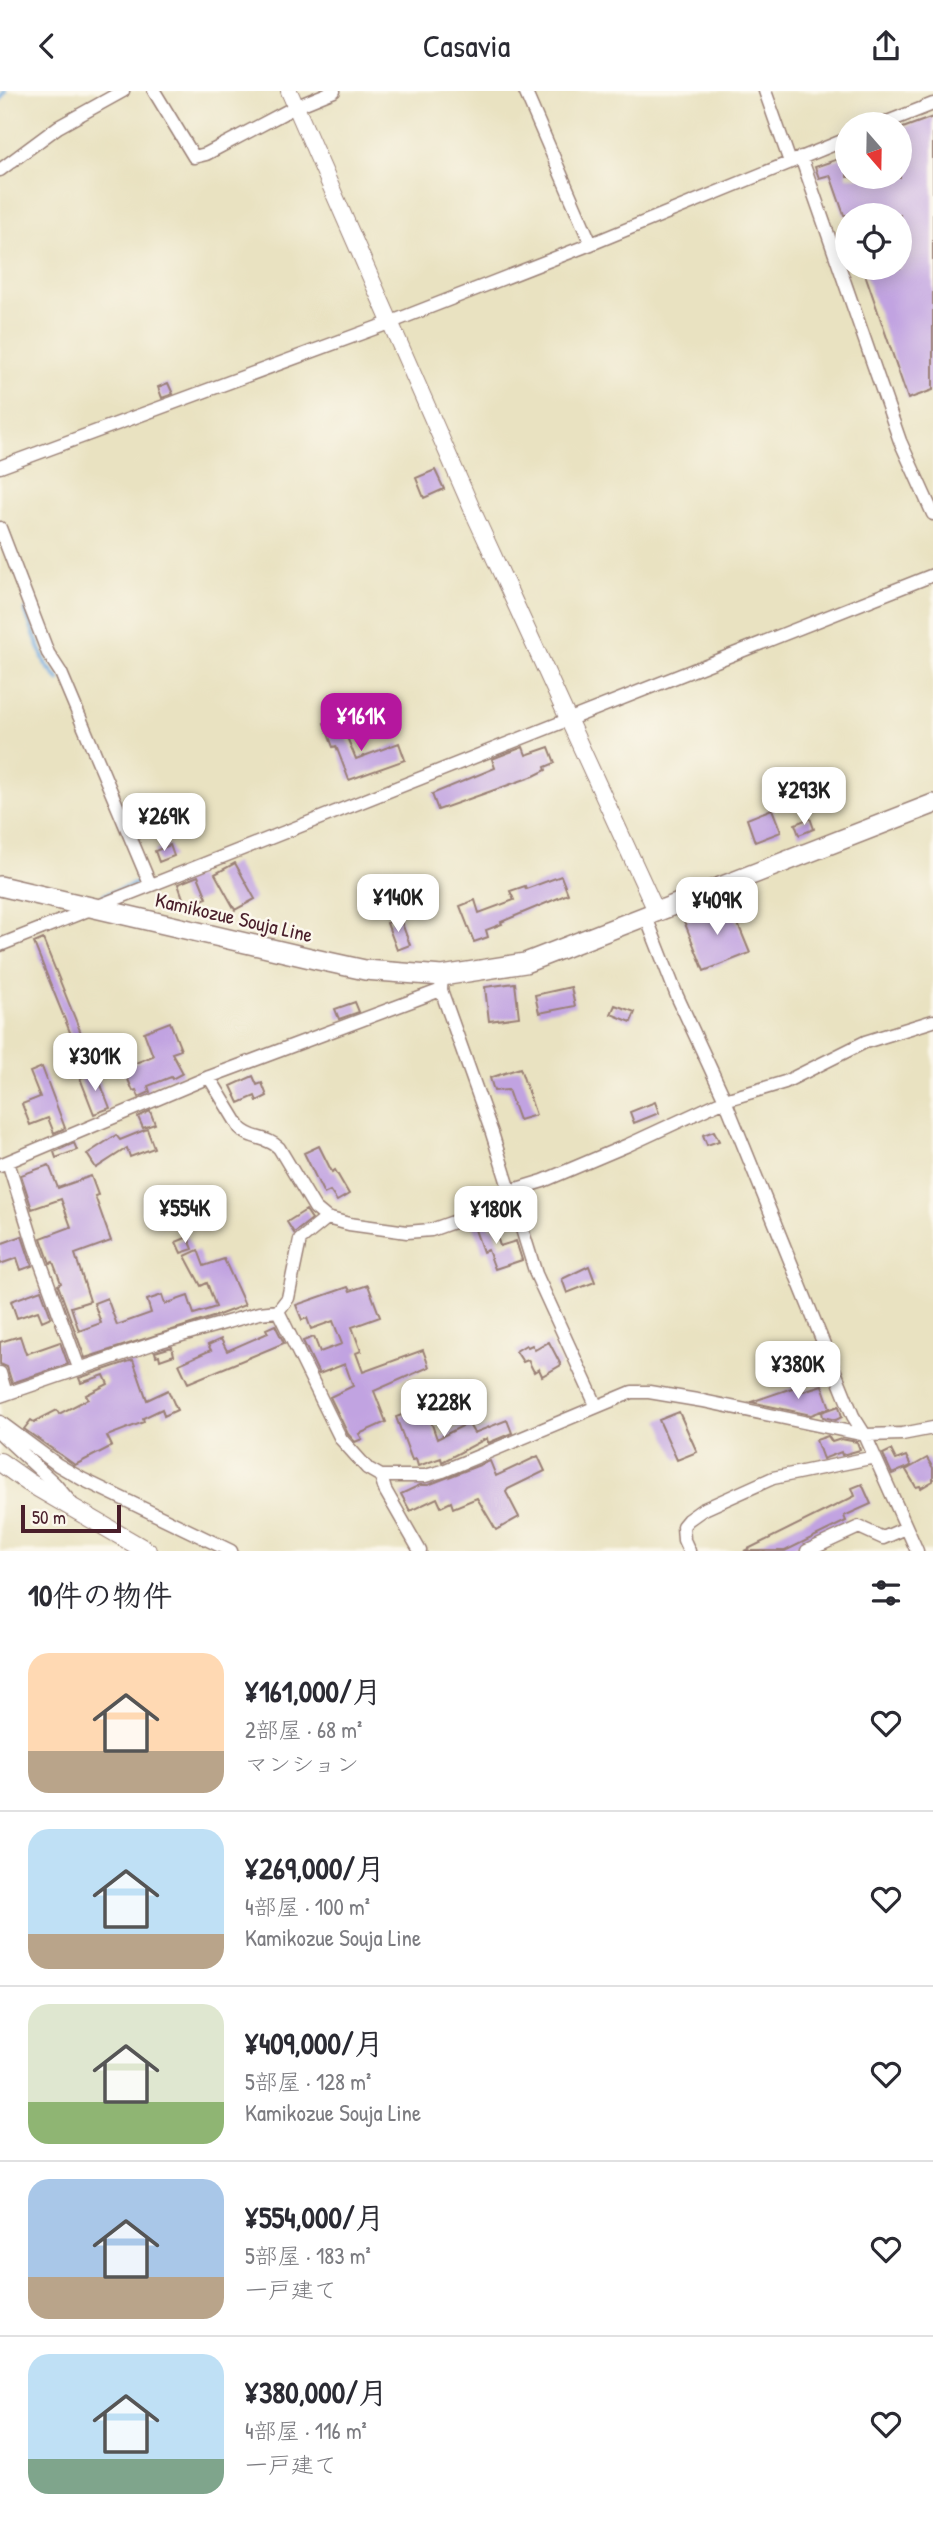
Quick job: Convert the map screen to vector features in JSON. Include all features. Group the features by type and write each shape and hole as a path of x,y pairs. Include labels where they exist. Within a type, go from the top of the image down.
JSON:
{"main road":[{"name":"Kamikozue Souja Line","path":"0,886 365,970 442,983 525,963 933,804"},
{"path":"0,1462 147,1551"}],"street":[{"path":"0,170 58,127 123,91"},
{"path":"154,91 194,157 206,154 295,107 334,91"},
{"path":"289,91 389,323 569,721 652,915 677,996 725,1100 853,1416 865,1435 917,1551"},
{"path":"525,91 592,244"},
{"path":"765,91 796,160 900,441 933,514"},
{"path":"912,112 933,104"},
{"path":"0,467 389,323 592,244 835,144"},
{"path":"0,528 48,653 61,673 150,884"},
{"path":"0,946 150,884 569,721 933,575"},
{"path":"79,1368 4,1163 442,983 536,1274 597,1405"},
{"path":"209,1077 240,1128 246,1135 272,1141 279,1147 315,1208 327,1218 407,1232 431,1230 512,1198 543,1181 725,1100 785,1082 865,1042 933,1021"},
{"path":"0,1373 3,1395 226,1322 278,1311 288,1298 300,1240 327,1218"},
{"path":"278,1311 341,1439 367,1468 381,1476 425,1476 443,1471 632,1392 649,1392 865,1435 902,1434 933,1428"},
{"path":"0,1422 58,1465 82,1479 231,1551"},
{"path":"0,1433 54,1483 79,1512"},
{"path":"689,1551 684,1540 683,1526 702,1510 774,1478 875,1457"},
{"path":"381,1476 385,1490 420,1551"},
{"path":"807,1551 859,1527 883,1538 906,1528"}],"building":[{"path":"933,117 933,390 908,399 867,280 912,280 912,203 840,203 830,175 819,178 815,167 835,160 835,189 912,189 912,125"},
{"path":"168,383 173,394 162,398 158,387"},
{"path":"435,470 444,489 424,498 416,478"},
{"path":"339,718 356,759 399,743 405,760 349,780 324,723"},
{"path":"523,747 526,755 549,747 555,763 534,776 438,810 432,794 495,768 492,759"},
{"path":"772,809 781,832 755,842 747,819"},
{"path":"810,818 814,829 799,835 795,824"},
{"path":"170,845 174,856 159,862 155,851"},
{"path":"235,863 255,899 235,910 215,874"},
{"path":"198,876 207,898 191,904 184,901 178,884"},
{"path":"561,876 568,894 501,922 502,924 486,930 488,937 474,942 460,906 475,900 479,913 514,900 510,891 525,886 526,889"},
{"path":"729,902 750,953 704,971 684,921"},
{"path":"400,918 410,945 397,950 387,923"},
{"path":"43,939 89,1053 80,1057 34,943"},
{"path":"515,983 519,1017 489,1021 485,987"},
{"path":"571,987 575,1006 539,1013 535,995"},
{"path":"355,1002 359,1012 339,1019 335,1009"},
{"path":"615,1005 635,1012 631,1022 611,1014"},
{"path":"170,1022 181,1050 172,1053 183,1073 148,1086 150,1092 139,1097 136,1090 133,1091 123,1068 153,1056 144,1032"},
{"path":"42,1067 65,1128 54,1133 48,1118 30,1125 22,1104 40,1097 30,1072"},
{"path":"520,1068 536,1115 519,1120 508,1090 494,1091 490,1078"},
{"path":"96,1072 110,1108 94,1114 80,1078"},
{"path":"253,1076 257,1085 262,1083 267,1096 257,1101 255,1096 239,1103 231,1086"},
{"path":"655,1102 659,1113 634,1123 630,1112"},
{"path":"150,1111 155,1124 143,1128 138,1117"},
{"path":"147,1129 154,1148 130,1157 127,1148 96,1168 87,1154 116,1135 120,1140"},
{"path":"714,1131 719,1141 707,1145 703,1135"},
{"path":"74,1143 77,1150 56,1158 54,1152"},
{"path":"319,1146 332,1172 335,1170 349,1194 337,1201 330,1191 324,1194 304,1153"},
{"path":"49,1165 58,1188 91,1176 111,1241 75,1254 90,1301 71,1307 79,1331 101,1323 94,1303 107,1298 117,1325 151,1313 147,1300 162,1295 165,1304 188,1296 194,1314 216,1307 207,1283 201,1286 185,1256 198,1250 204,1266 224,1259 245,1305 85,1358 58,1285 61,1283 41,1238 71,1227 61,1199 32,1209 21,1175"},
{"path":"306,1210 312,1219 294,1233 287,1222"},
{"path":"487,1219 490,1229 494,1227 500,1246 516,1241 522,1260 495,1269 488,1250 483,1252 473,1224"},
{"path":"22,1236 32,1266 21,1270 17,1258 0,1264 0,1244"},
{"path":"188,1237 193,1249 181,1253 176,1242"},
{"path":"589,1266 595,1282 567,1293 562,1279"},
{"path":"368,1285 380,1317 352,1327 361,1351 356,1353 363,1372 423,1350 429,1367 374,1391 386,1422 359,1434 362,1439 355,1442 348,1434 330,1397 353,1386 345,1364 319,1374 303,1341 314,1337 320,1352 342,1344 333,1321 311,1329 307,1318 302,1320 296,1305 348,1287 350,1291"},
{"path":"41,1290 51,1317 42,1321 38,1311 17,1318 11,1301"},
{"path":"275,1325 284,1343 188,1383 179,1364 211,1350 208,1345 221,1339 227,1351 268,1333 266,1329"},
{"path":"20,1336 26,1354 60,1342 68,1364 12,1383 7,1367 0,1364 0,1342"},
{"path":"549,1342 561,1365 542,1376 539,1369 534,1372 528,1360 523,1362 516,1351 526,1345 532,1345 535,1350"},
{"path":"172,1347 174,1355 160,1360 159,1355 156,1356 155,1352"},
{"path":"133,1360 147,1400 168,1390 177,1410 164,1416 162,1409 143,1418 144,1422 107,1436 112,1446 75,1465 24,1429 31,1420 34,1422 57,1410 59,1414 88,1399 86,1395 108,1384 104,1375 81,1383 79,1378"},
{"path":"822,1385 830,1408 811,1415 751,1402 798,1386 800,1392"},
{"path":"839,1406 842,1417 836,1420 823,1417 822,1412"},
{"path":"679,1412 697,1452 677,1460 659,1420"},
{"path":"407,1413 410,1423 429,1416 437,1439 468,1423 474,1433 507,1420 512,1433 488,1443 487,1438 442,1462 441,1458 418,1466 416,1459 412,1460 396,1417"},
{"path":"828,1436 832,1442 841,1439 857,1442 860,1450 842,1455 841,1452 823,1459 816,1440"},
{"path":"891,1450 896,1460 906,1456 911,1466 892,1474 883,1454"},
{"path":"538,1456 545,1471 506,1492 519,1517 496,1530 477,1498 453,1508 451,1502 441,1507 437,1498 410,1511 401,1494 490,1461 496,1476"},
{"path":"927,1458 933,1468 933,1481 921,1488 916,1487 906,1470"},
{"path":"862,1484 871,1504 844,1516 846,1521 785,1551 744,1551 855,1496 852,1488"}],"waterway":[{"path":"0,100 5,91"},
{"path":"25,610 46,665 59,680"},
{"path":"104,895 143,881 142,878"},
{"path":"0,937 59,914"}]}
